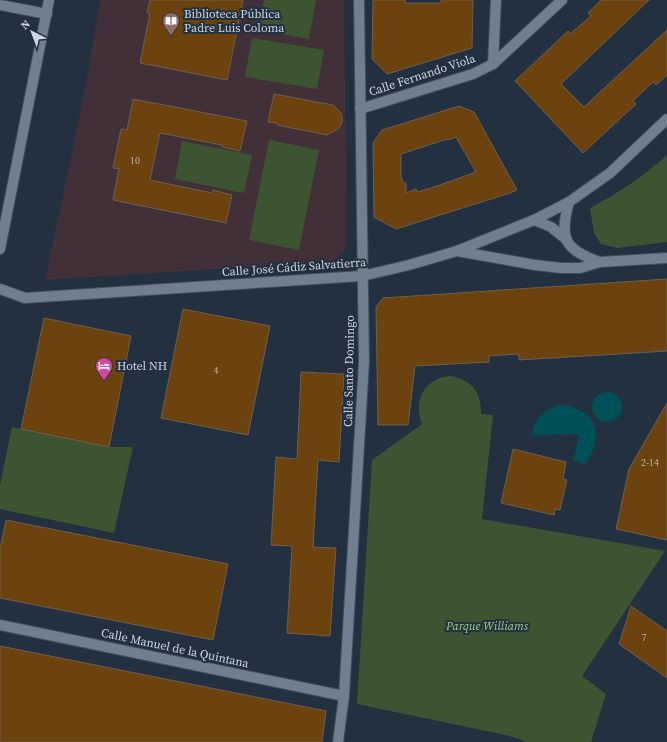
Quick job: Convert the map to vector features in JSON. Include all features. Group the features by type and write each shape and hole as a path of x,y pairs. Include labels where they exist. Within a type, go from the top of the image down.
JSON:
{"street":[{"path":"0,249 49,0"},
{"name":"Calle Santo Domingo","path":"338,742 344,696 364,362 359,0"},
{"path":"493,64 496,0"},
{"name":"Calle Fernando Viola","path":"360,108 473,74 493,64 562,0"},
{"path":"0,5 47,14"},
{"name":"Calle José Cádiz Salvatierra","path":"0,289 25,298 362,276 409,265 457,251 534,220 569,202 610,173 667,119"},
{"path":"566,239 564,219 569,202"},
{"path":"534,220 551,227 566,239 573,249 582,256 600,262"},
{"path":"457,251 535,265 561,268 580,268 600,262 667,258"},
{"name":"Calle Manuel de la Quintana","path":"0,625 344,696"}],"shaded area":[{"path":"100,0 344,0 347,247 333,262 45,280 85,89"},
{"path":"607,392 613,393 621,401 621,413 613,421 607,422 601,421 593,413 592,407 593,401 601,393"},
{"path":"561,405 570,406 585,413 594,425 596,441 585,464 573,461 579,436 577,434 532,435 538,419 550,409"}],"green space":[{"path":"264,0 316,0 309,39 258,30"},
{"path":"252,38 324,50 317,89 245,77"},
{"path":"269,140 319,150 299,250 249,240"},
{"path":"182,141 252,155 244,193 175,179"},
{"path":"667,155 667,242 617,248 601,244 594,233 590,208 630,184"},
{"name":"Parque Williams","path":"451,376 465,381 474,389 480,400 481,414 493,415 482,519 665,551 582,676 606,694 591,742 527,742 510,736 357,704 372,460 422,424 419,407 423,392 434,381"},
{"path":"12,427 109,447 133,447 114,533 0,509 0,485"}],"building":[{"name":"Biblioteca Pública Padre Luis Coloma","path":"150,0 243,0 227,80 140,63 150,13 147,13"},
{"path":"373,0 405,0 405,3 441,3 441,0 473,0 472,48 387,74 372,59"},
{"path":"601,0 649,0 561,84 584,107 667,30 667,75 656,85 653,82 633,101 636,104 583,153 515,81 568,31 570,34 591,16 588,13"},
{"path":"274,94 333,105 341,113 342,123 338,129 327,135 268,122"},
{"path":"133,99 247,121 240,151 222,147 222,145 160,133 150,180 212,193 213,190 232,195 226,223 113,200 119,169 113,168 121,129 127,130"},
{"path":"459,106 474,112 517,190 396,229 374,217 373,143 382,130","holes":["456,137 476,172 434,187 417,192 416,189 406,193 406,183 402,182 401,178 401,154"]},
{"path":"667,279 667,351 519,360 519,354 489,356 489,362 415,366 408,425 378,425 376,307 383,298"},
{"path":"183,309 270,326 248,435 161,418"},
{"name":"Hotel NH","path":"44,318 131,336 109,447 21,429"},
{"path":"301,372 344,374 339,462 318,460 313,547 336,548 330,636 287,633 292,546 271,545 276,457 297,459"},
{"path":"667,403 667,540 616,529 629,469"},
{"path":"513,449 566,462 563,479 567,480 560,510 555,509 554,515 501,503"},
{"path":"6,520 228,564 213,640 0,598 0,549"},
{"path":"631,606 667,631 667,678 619,644"},
{"path":"0,646 326,711 322,742 0,742"}],"place":[{"name":"Biblioteca Pública Padre Luis Coloma","path":"171,36"},
{"name":"Hotel NH","path":"104,381"}]}
